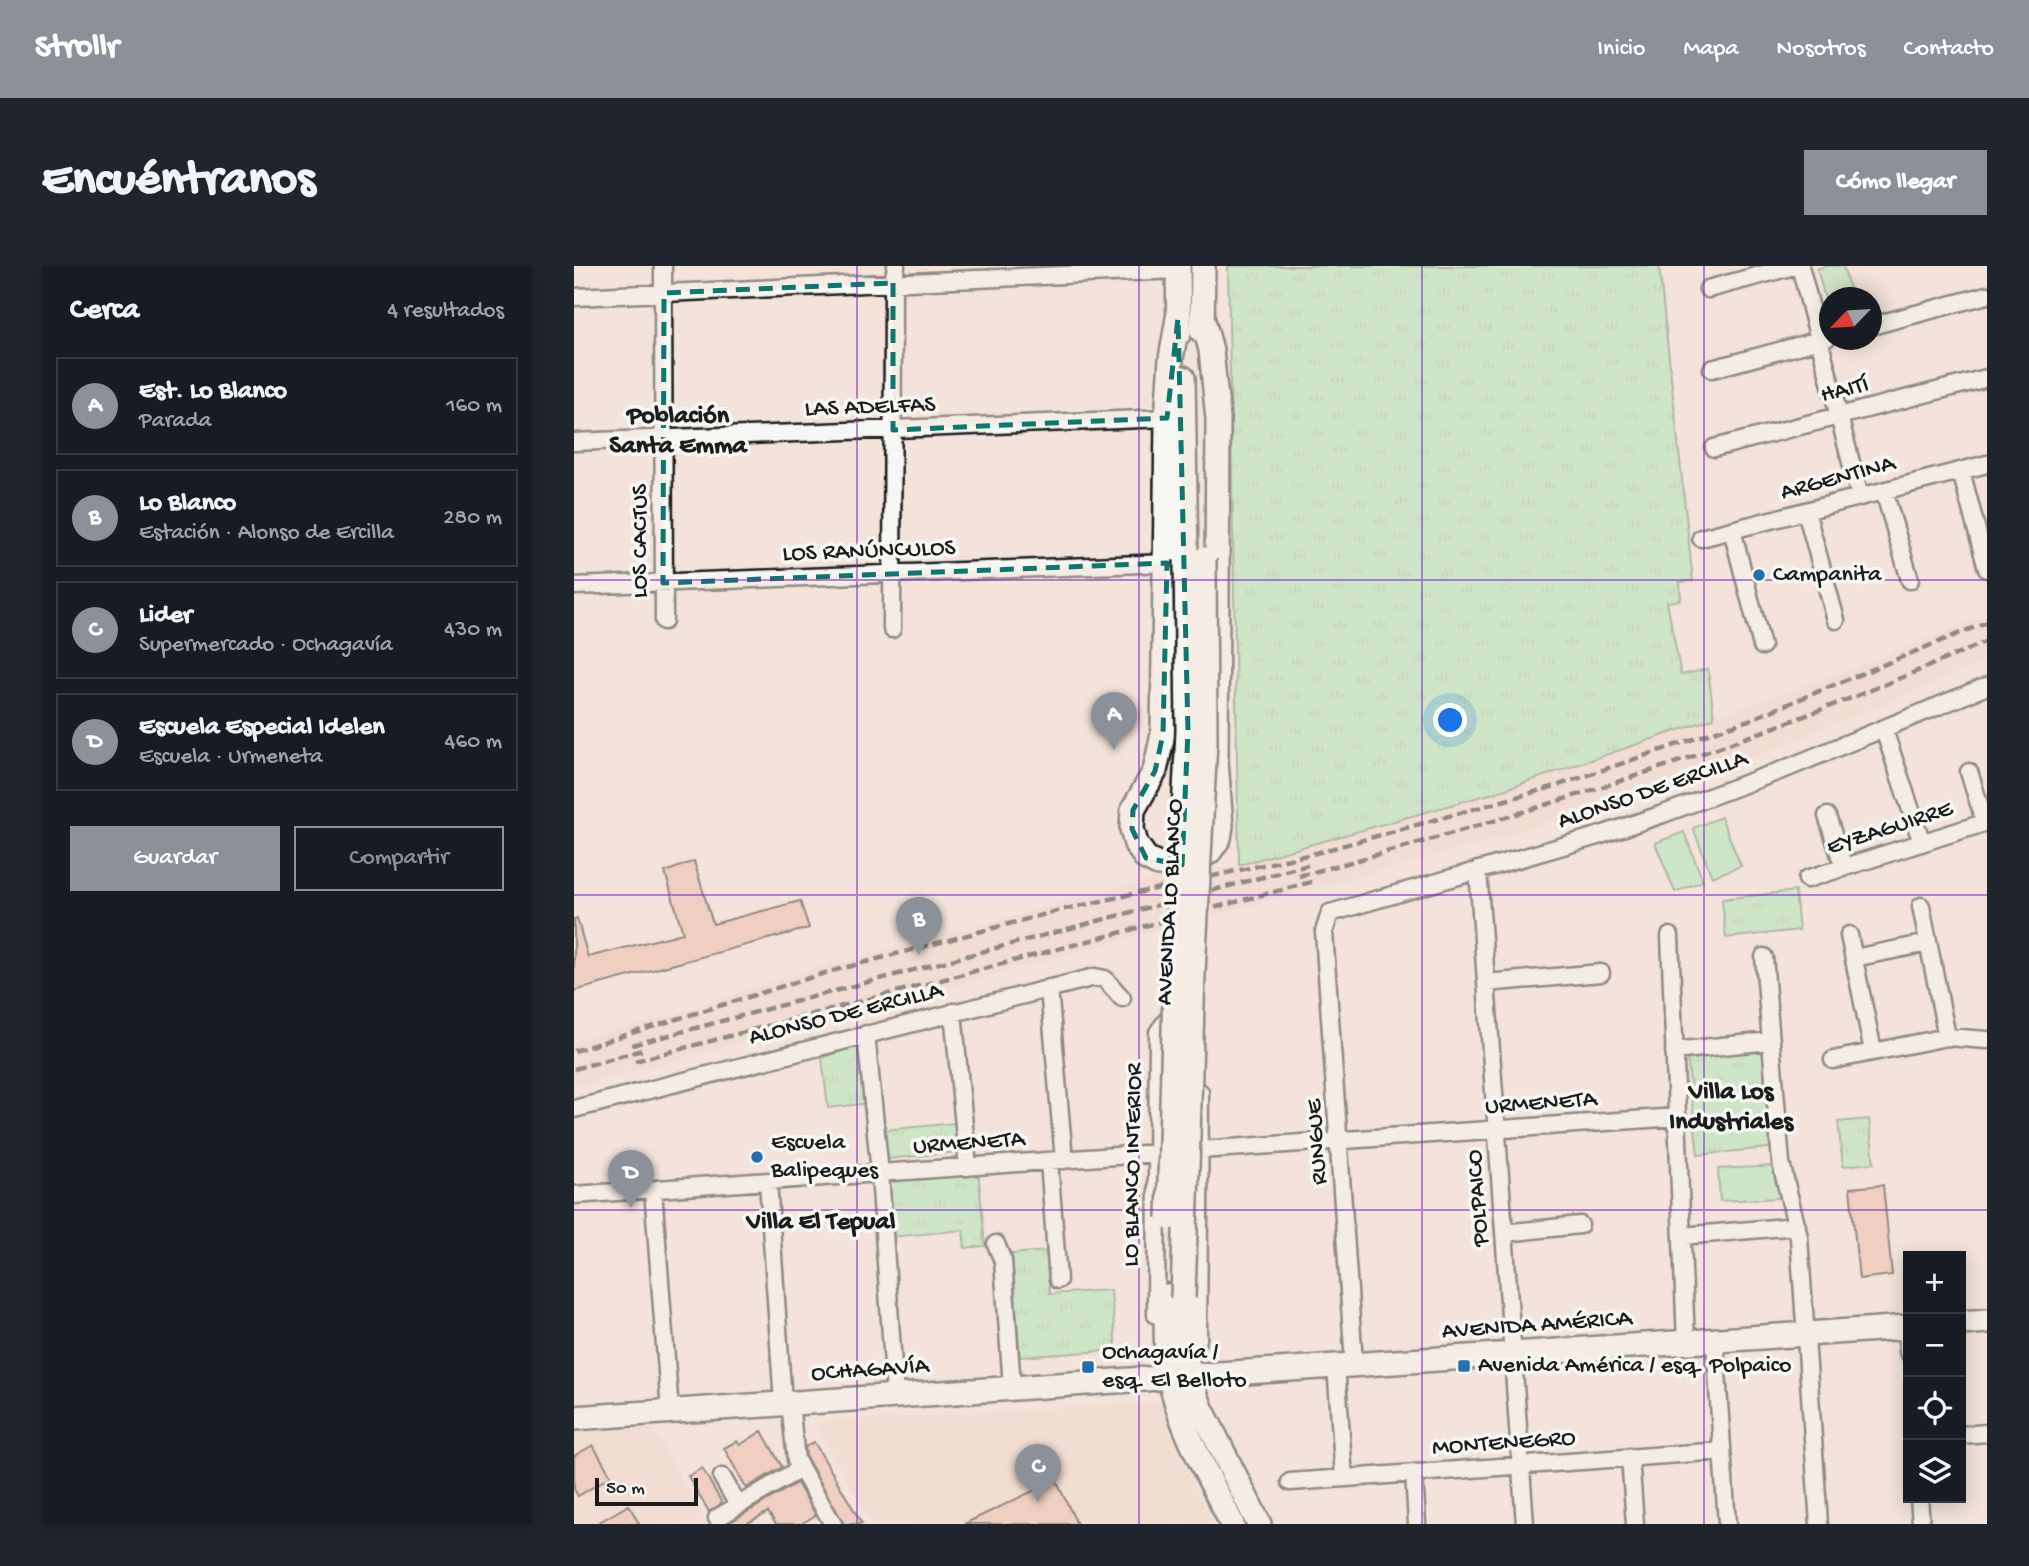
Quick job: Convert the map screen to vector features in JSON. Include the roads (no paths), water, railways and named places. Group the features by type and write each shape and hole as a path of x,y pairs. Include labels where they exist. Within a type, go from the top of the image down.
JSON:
{"main road":[{"name":"AVENIDA LO BLANCO","path":"1186,561 1203,266"},
{"name":"AVENIDA LO BLANCO","path":"1178,268 1183,390 1188,731 1175,991 1175,1297 1184,1420 1232,1524"},
{"path":"1178,318 1171,359 1167,418 1186,561 1163,734 1155,771 1133,810 1132,829 1142,854 1152,862 1169,866 1190,863 1204,857 1215,845 1221,826 1216,761 1218,419 1212,358 1202,317"},
{"name":"AVENIDA LO BLANCO","path":"1175,1297 1167,1351 1182,1371 1197,1399 1259,1524"},
{"path":"1966,1323 1987,1321"},
{"name":"AVENIDA AMÉRICA","path":"1182,1371 1345,1364 1903,1327"},
{"name":"OCHAGAVÍA","path":"574,1418 1012,1387 1182,1371"}],"street":[{"name":"LOS CACTUS","path":"663,266 664,621"},
{"path":"892,629 896,266"},
{"path":"1708,289 1794,266"},
{"path":"1800,266 1819,324"},
{"path":"574,297 1178,268"},
{"path":"1882,323 1987,295"},
{"path":"1712,369 1819,340"},
{"path":"1826,350 1839,416 1860,497"},
{"name":"HAITÍ","path":"1713,448 1987,378"},
{"name":"LAS ADELFAS","path":"574,442 1167,418"},
{"name":"ARGENTINA","path":"1701,538 1987,464"},
{"path":"1961,471 1987,569"},
{"path":"1884,491 1910,580"},
{"path":"1807,511 1836,620"},
{"path":"1732,530 1762,646"},
{"name":"LOS RANÚNCULOS","path":"574,586 1186,561"},
{"name":"ALONSO DE ERCILLA","path":"1327,917 1339,908 1653,818 1884,730 1987,686"},
{"path":"1884,730 1922,843"},
{"path":"1969,772 1986,822"},
{"path":"1827,816 1844,868"},
{"name":"EYZAGUIRRE","path":"1807,879 1986,822"},
{"name":"POLPAICO","path":"1478,870 1525,1524"},
{"path":"1921,906 1947,1037"},
{"name":"RUNGUE","path":"1327,917 1324,932 1340,1141 1345,1364 1344,1478"},
{"path":"1849,935 1873,1051"},
{"path":"1670,936 1686,1343"},
{"path":"1854,958 1928,943"},
{"path":"1763,957 1781,1163 1797,1226 1808,1334 1819,1524"},
{"path":"1486,984 1601,973"},
{"path":"1182,1371 1198,1339 1201,974"},
{"name":"ALONSO DE ERCILLA","path":"574,1109 1100,976 1122,998"},
{"path":"1049,988 1058,1280"},
{"path":"953,1012 968,1167"},
{"name":"LO BLANCO INTERIOR","path":"1167,1351 1156,1314 1158,1032 1174,1015 1189,1015 1201,1024"},
{"path":"866,1034 880,1173 895,1395"},
{"path":"1833,1059 1947,1037 1987,1040"},
{"path":"1674,1051 1770,1041"},
{"name":"URMENETA","path":"1200,1150 1677,1117"},
{"name":"URMENETA","path":"574,1195 1157,1153"},
{"path":"768,1181 791,1438 800,1469 831,1523"},
{"path":"653,1190 670,1411"},
{"path":"1504,1233 1580,1225"},
{"path":"1682,1236 1797,1226"},
{"path":"996,1244 1003,1261 1012,1387"},
{"path":"1715,1341 1727,1524"},
{"path":"1966,1435 1987,1433"},
{"name":"MONTENEGRO","path":"1290,1482 1722,1451"},
{"path":"1630,1457 1635,1524"},
{"path":"718,1518 800,1469"},
{"path":"1414,1473 1417,1524"},
{"path":"722,1477 738,1506"},
{"path":"1919,1503 1921,1524"}],"railway":[{"path":"574,1051 825,973 1061,910 1316,853 1556,786 1749,720 1987,622"},
{"path":"1299,876 1474,827 1648,772 1818,711 1987,641"},
{"path":"632,1045 1308,865"},
{"path":"635,1061 1315,881"},
{"path":"574,1069 646,1049"}],"place":[{"name":"Campanita","path":"1759,575"},
{"name":"Est. Lo Blanco","path":"1114,750"},
{"name":"Lo Blanco","path":"919,955"},
{"name":"Escuela Balipeques","path":"757,1157"},
{"name":"Escuela Especial Idelen","path":"631,1208"},
{"name":"Avenida América / esq. Polpaico","path":"1464,1366"},
{"name":"Ochagavía / esq. El Belloto","path":"1088,1367"},
{"name":"Lider","path":"1038,1502"}],"district":[{"name":"Población Santa Emma","path":"678,432"},
{"name":"Villa Los Industriales","path":"1731,1108"},
{"name":"Villa El Tepual","path":"821,1223"}]}
